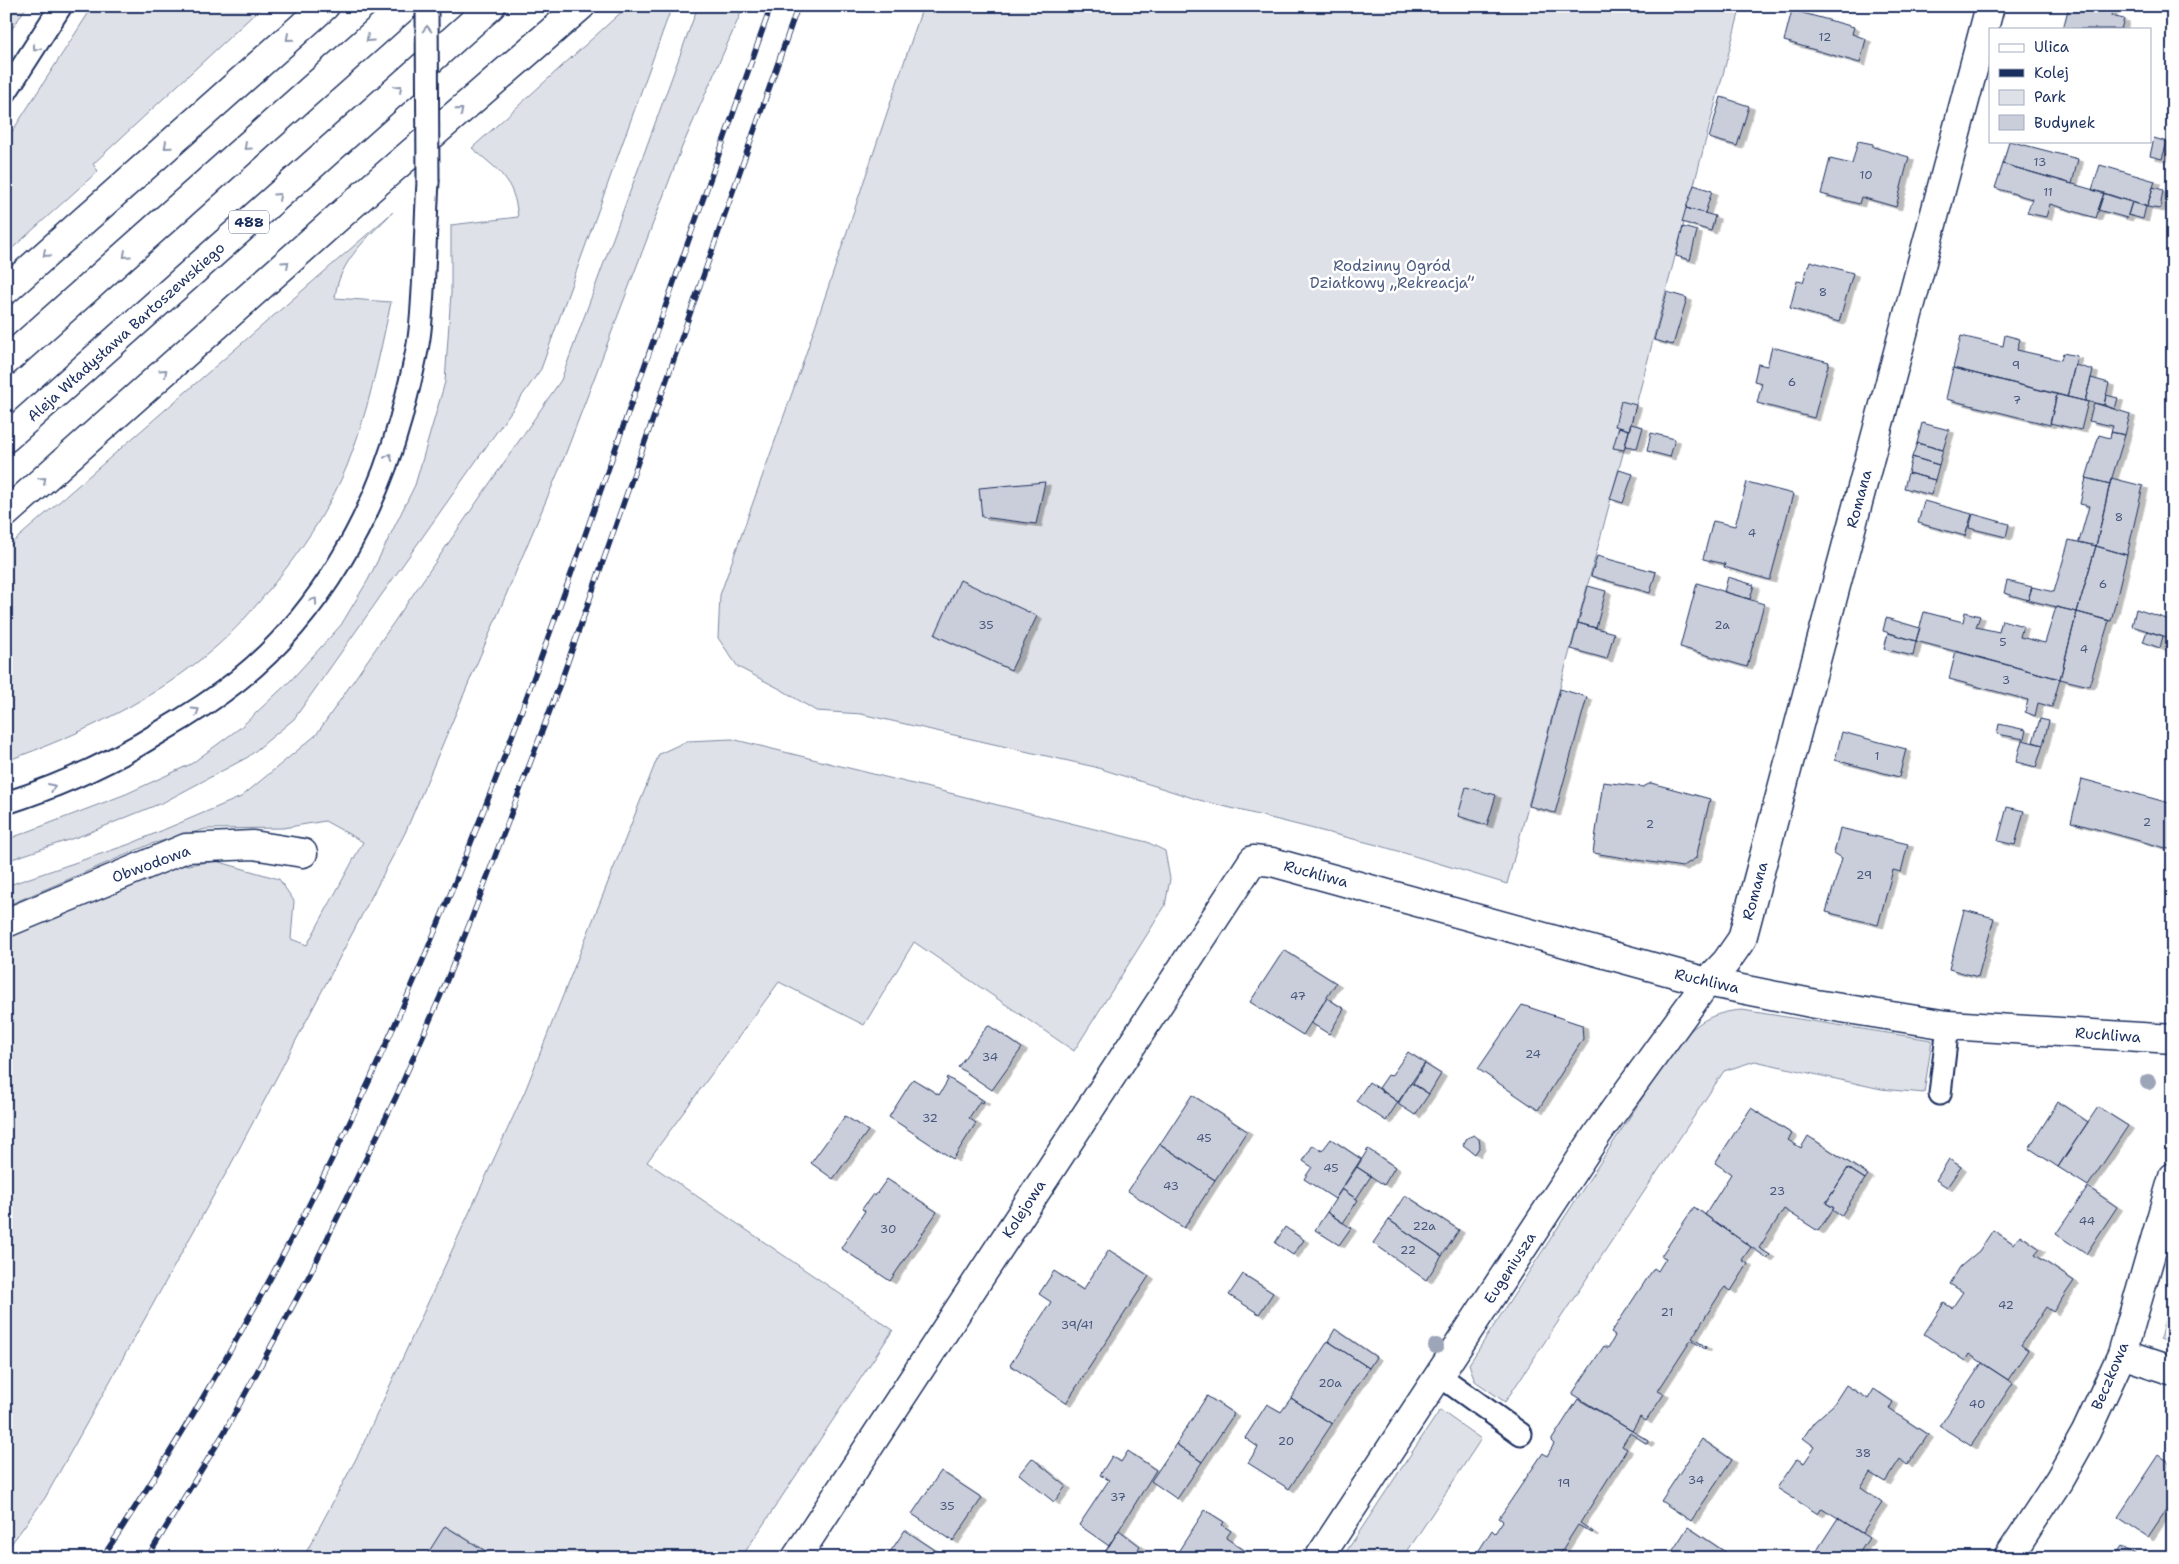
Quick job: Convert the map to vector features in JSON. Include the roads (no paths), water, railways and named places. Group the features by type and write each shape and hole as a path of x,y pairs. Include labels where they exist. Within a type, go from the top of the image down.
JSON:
{"street":[{"path":"6,290 325,6"},
{"path":"6,362 405,6"},
{"name":"Aleja Władysława Bartoszewskiego","path":"6,438 491,6"},
{"path":"6,513 379,181 581,6"},
{"name":"Romana","path":"1707,982 1726,962 1742,939 1990,6"},
{"name":"Obwodowa","path":"6,924 186,848 253,845 304,853"},
{"name":"Ruchliwa","path":"1253,860 1272,862 1707,982 1816,1004 1948,1025 2173,1039"},
{"name":"Kolejowa","path":"796,1558 1253,860"},
{"name":"Eugeniusza","path":"1319,1558 1598,1133 1707,982"},
{"name":"Beczkowa","path":"2008,1558 2059,1480 2086,1432 2122,1354 2173,1178"},
{"path":"2122,1354 2173,1371"}],"lane":[{"path":"6,92 62,6"},
{"path":"6,803 43,791 92,771 134,749 205,705 238,681 267,655 309,608 341,560 365,515 392,451 420,331 428,182 426,6"},
{"path":"1940,1094 1948,1025"},
{"path":"1440,1376 1520,1434"}],"railway":[{"path":"102,1558 225,1360 300,1223 368,1084 429,946 536,672 771,6"},
{"path":"147,1558 224,1433 310,1274 396,1097 440,997 561,681 798,6"}],"park label":[{"name":"Rodzinny Ogród Działkowy „Rekreacja”","path":"1392,274"}]}
